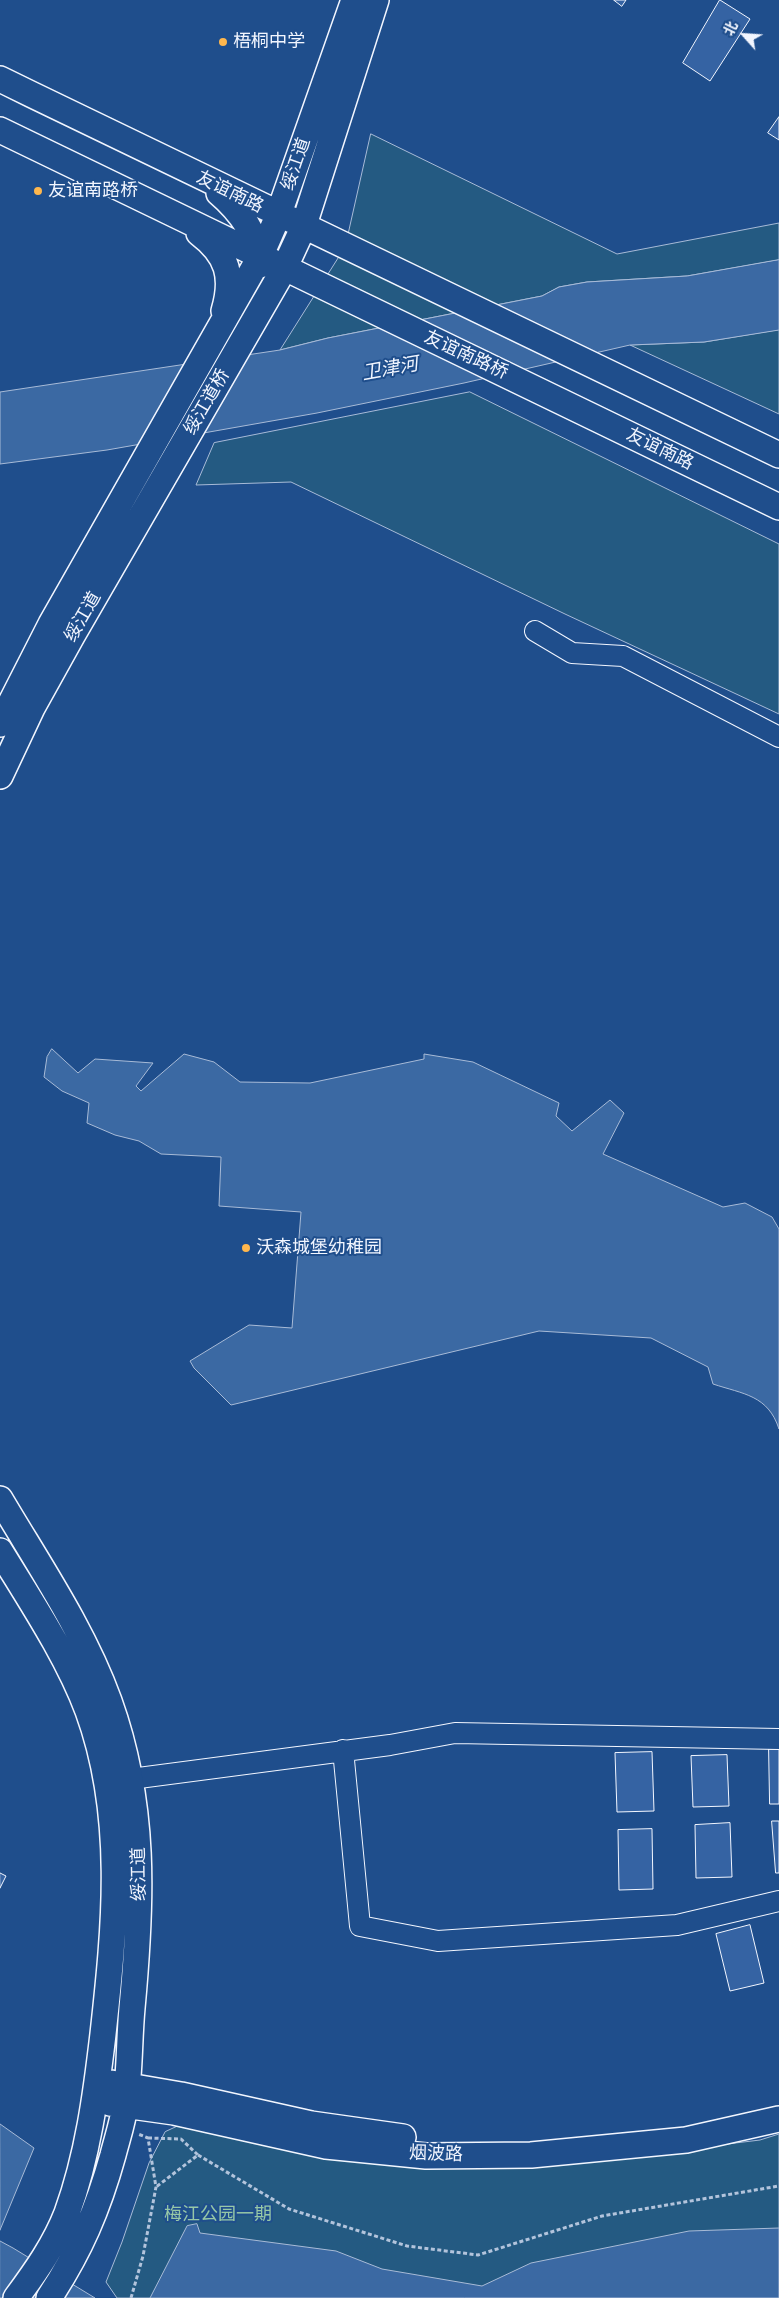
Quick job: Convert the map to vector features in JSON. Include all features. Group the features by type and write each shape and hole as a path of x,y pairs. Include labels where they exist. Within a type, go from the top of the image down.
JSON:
{"main road":[{"name":"绥江道","path":"210,348 260,257 278,216 354,0"},
{"name":"绥江道","path":"241,341 284,269 303,228 376,0"},
{"name":"友谊南路","path":"0,79 278,216 462,302 779,455"},
{"path":"0,130 284,269"},
{"path":"200,178 222,196 243,219 260,257 259,290 252,316 241,341"},
{"path":"179,218 204,237 215,249 224,261 228,272 228,297 210,348"},
{"name":"友谊南路桥","path":"284,269 540,390"},
{"name":"绥江道桥","path":"173,462 241,341"},
{"name":"绥江道桥","path":"141,465 210,348"},
{"name":"友谊南路","path":"540,390 779,507"},
{"name":"绥江道","path":"0,776 32,708 173,462"},
{"name":"绥江道","path":"0,724 46,632 141,465"},
{"name":"绥江道","path":"0,1499 85,1643 109,1701 131,1779 138,1838 140,1894 124,2106 96,2210 68,2268 50,2298"},
{"name":"绥江道","path":"0,1551 63,1658 88,1711 100,1752 111,1809 115,1845 115,1901 96,2091 78,2179 57,2235 46,2255 16,2298"},
{"name":"烟波路","path":"96,2091 124,2106 174,2112 326,2146 426,2156 531,2154 686,2140 779,2119"},
{"name":"烟波路","path":"124,2106 310,2124 428,2141 467,2144 602,2139 726,2122 779,2106"}],"street":[{"path":"535,631 572,653 623,656 779,736"},
{"path":"131,1779 455,1734 779,1739"},
{"path":"343,1750 360,1926 438,1940 677,1925 779,1901"}],"path":[{"path":"124,2106 148,2138 156,2187 143,2256 131,2298"},
{"path":"148,2138 181,2139 198,2155 289,2209 407,2246 478,2255 602,2216 779,2186"},
{"path":"156,2187 198,2155"}],"green space":[{"path":"371,134 617,254 779,223 779,260 687,276 587,282 559,287 542,296 328,338 280,350 345,247"},
{"path":"779,330 779,414 630,345 704,342"},
{"path":"470,392 779,544 779,714 565,614 291,482 196,485 214,443"},
{"name":"梅江公园一期","path":"178,2126 538,2167 760,2140 779,2134 779,2298 117,2298 106,2282 149,2163 165,2132"}],"water":[{"name":"卫津河","path":"779,260 779,330 704,342 630,345 464,383 317,413 107,450 0,464 0,392 280,350 328,338 542,296 559,287 587,282 687,276"},
{"path":"52,1049 78,1073 95,1059 153,1063 136,1086 141,1091 184,1054 214,1062 240,1082 310,1083 424,1059 424,1054 473,1062 559,1103 556,1116 572,1131 610,1100 624,1113 603,1154 723,1207 745,1203 772,1217 779,1229 779,1429 768,1409 761,1402 744,1394 713,1384 708,1367 651,1338 539,1331 231,1405 194,1368 190,1361 249,1325 292,1328 301,1212 219,1206 221,1157 161,1154 139,1141 115,1135 87,1123 89,1103 62,1091 44,1077 47,1057"},
{"path":"0,2124 34,2148 0,2230"},
{"path":"197,2224 200,2233 336,2251 382,2269 482,2286 531,2263 689,2231 779,2228 779,2298 150,2298 187,2226"},
{"path":"0,2241 13,2248 95,2298 0,2298"}],"building":[{"path":"614,0 626,0 622,6"},
{"path":"720,0 750,19 710,81 683,63"},
{"path":"779,117 779,140 768,133"},
{"path":"769,1749 779,1749 779,1804 770,1804"},
{"path":"652,1752 654,1811 617,1812 615,1753"},
{"path":"727,1755 729,1806 693,1807 691,1756"},
{"path":"772,1821 779,1821 779,1873 776,1873"},
{"path":"730,1823 732,1877 696,1878 695,1825"},
{"path":"652,1829 653,1889 619,1890 618,1830"},
{"path":"0,1873 6,1876 0,1888"},
{"path":"750,1925 764,1983 730,1991 716,1934"}],"place":[{"name":"梧桐中学","path":"223,42"},
{"name":"友谊南路桥","path":"38,191"},
{"name":"沃森城堡幼稚园","path":"246,1248"}]}
